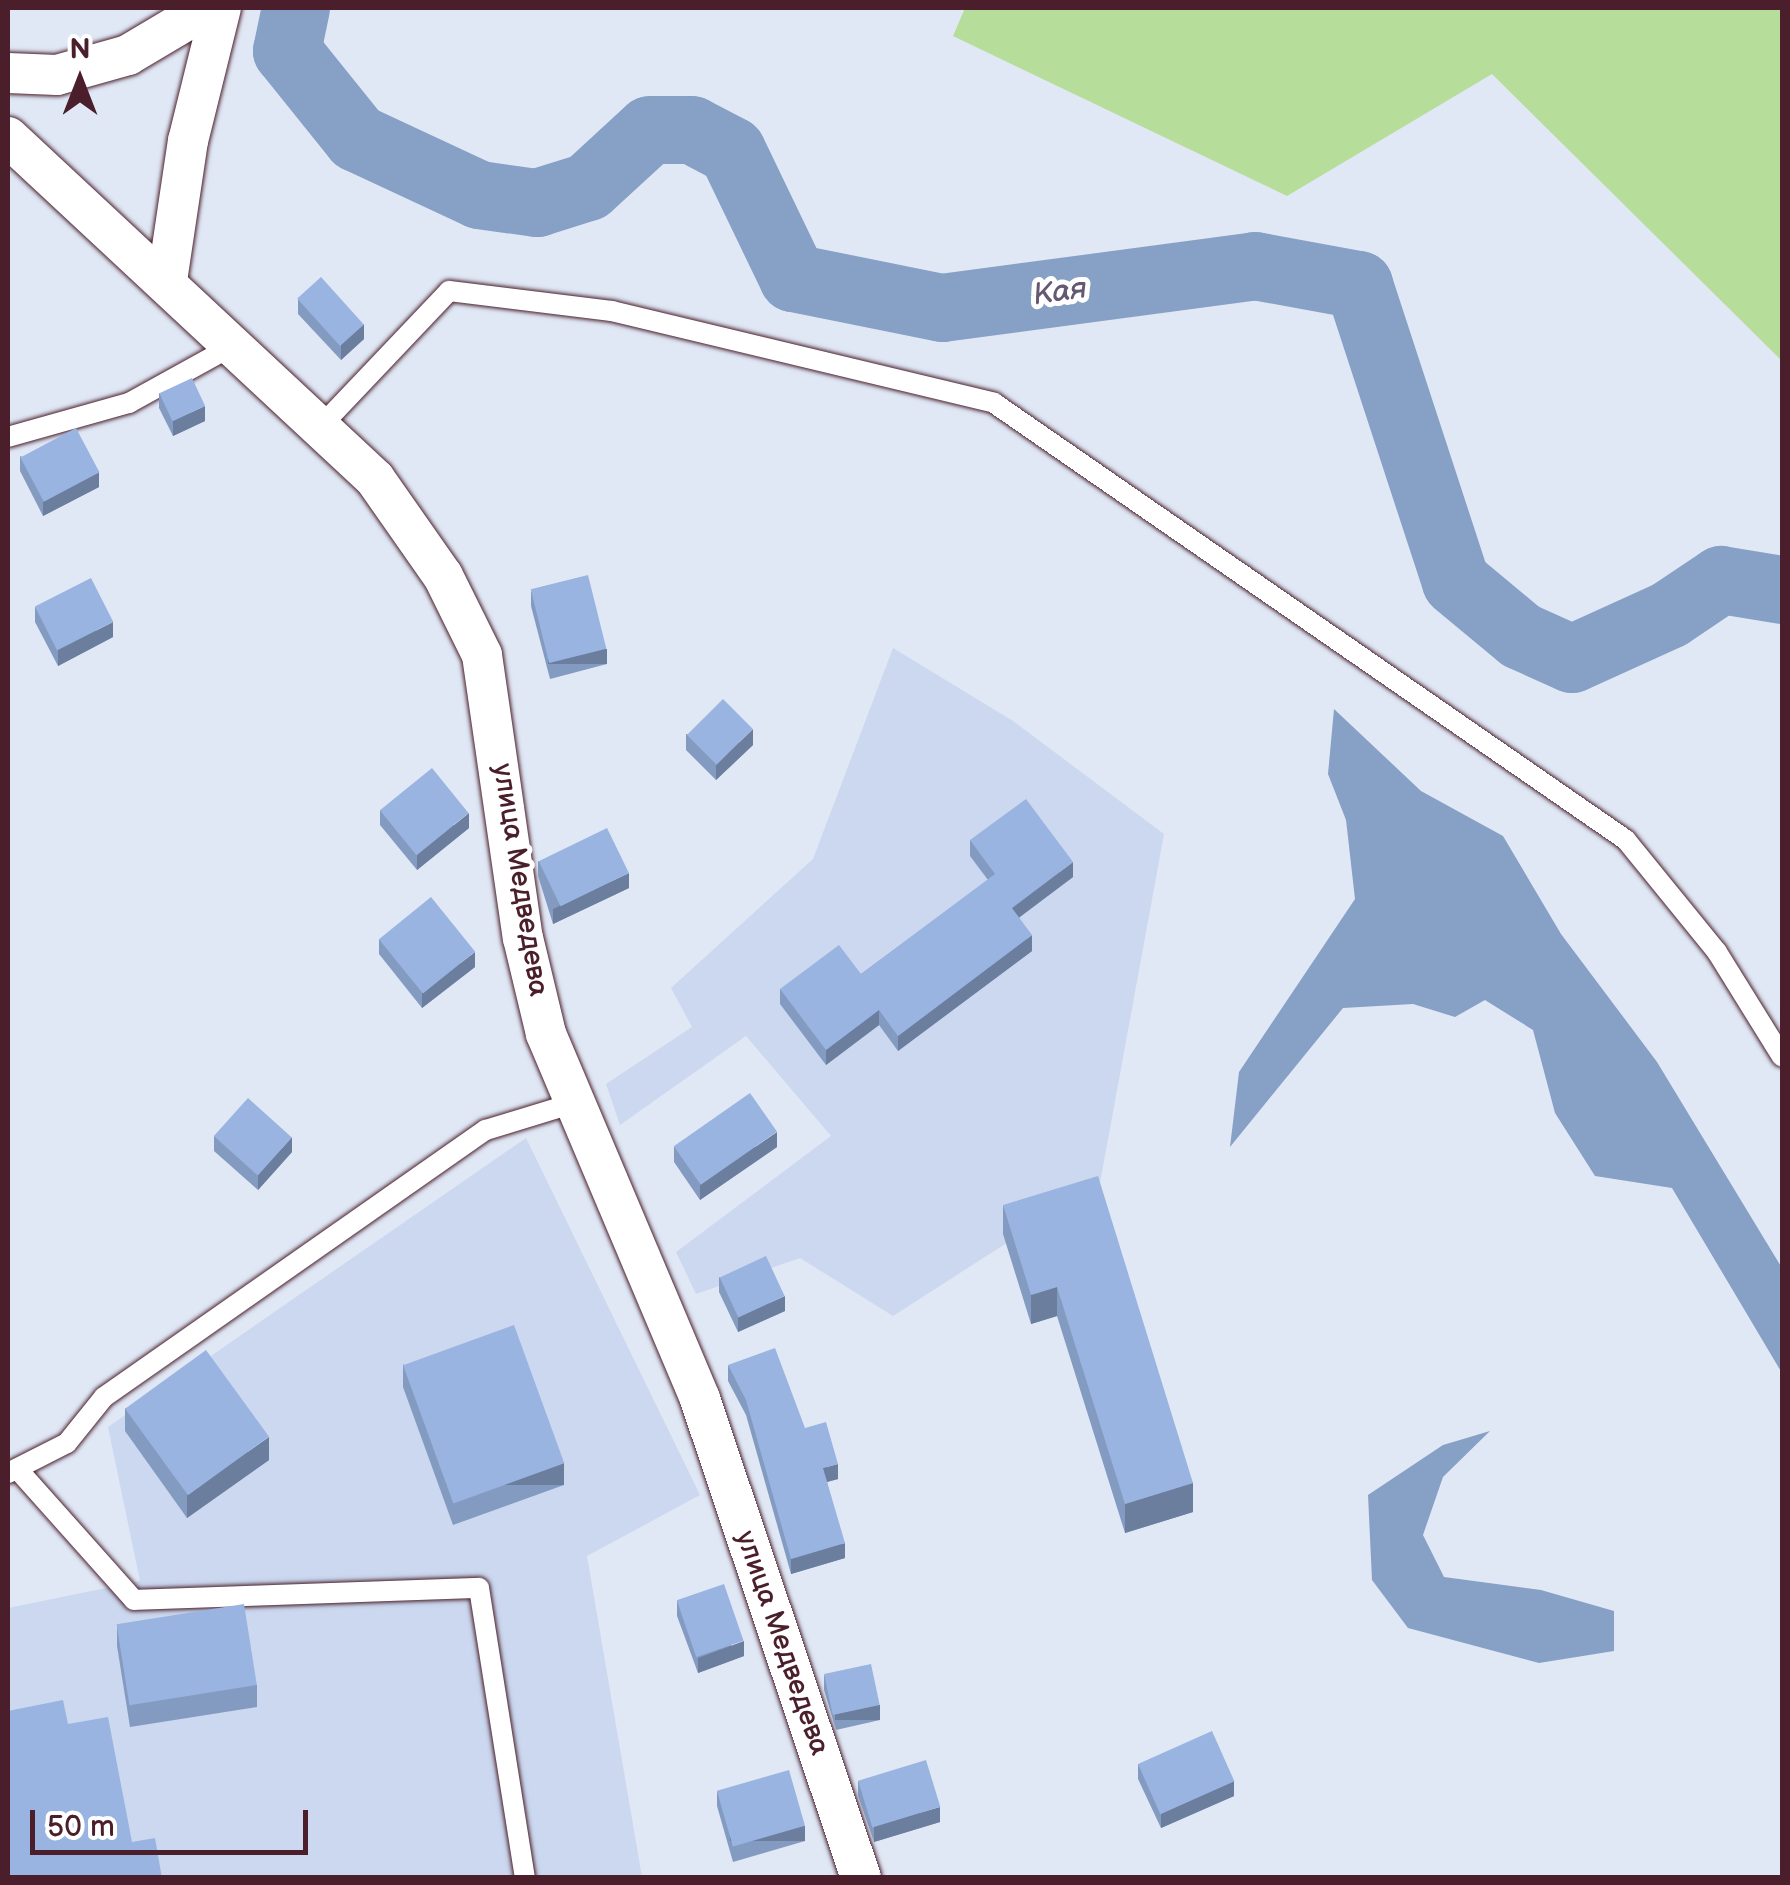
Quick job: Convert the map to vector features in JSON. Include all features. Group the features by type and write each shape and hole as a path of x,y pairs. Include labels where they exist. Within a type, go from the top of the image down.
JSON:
{"street":[{"path":"8,72 57,74 128,56 207,8"},
{"path":"167,281 188,140 221,8"},
{"name":"улица Медведева","path":"8,137 236,344 375,479 443,576 482,655 524,938 572,1104 700,1399 861,1878"}],"lane":[{"path":"320,426 449,291 612,311 994,404 1626,840 1716,952 1782,1057"},
{"path":"8,436 129,404 236,344"},
{"path":"525,1878 480,1588 134,1600 14,1473 68,1443 104,1397 486,1130 572,1104"}],"shaded area":[{"path":"893,648 1013,721 1164,834 1100,1183 893,1316 800,1258 696,1294 676,1252 831,1136 746,1036 620,1125 606,1084 692,1027 671,988 813,859"},
{"path":"526,1138 700,1495 587,1556 642,1877 8,1878 8,1608 140,1581 108,1427"}],"green space":[{"path":"965,8 1782,8 1782,361 1492,74 1287,196 953,36"}],"water":[{"path":"1334,709 1421,791 1503,836 1561,934 1657,1062 1782,1268 1782,1373 1672,1188 1595,1176 1555,1113 1533,1030 1485,1000 1455,1017 1413,1004 1343,1008 1230,1147 1239,1072 1355,899 1346,820 1328,774"},
{"path":"1490,1431 1443,1477 1423,1535 1444,1577 1541,1590 1614,1611 1614,1651 1539,1663 1408,1628 1372,1580 1368,1495 1443,1445"}],"building":[{"path":"321,277 364,325 340,346 297,298"},
{"path":"192,378 205,406 172,421 159,393"},
{"path":"76,428 99,472 44,502 20,458"},
{"path":"588,575 606,649 549,663 531,589"},
{"path":"91,578 113,622 57,650 35,607"},
{"path":"723,699 753,729 717,765 687,735"},
{"path":"432,768 469,813 416,855 380,810"},
{"path":"1026,799 1073,862 1012,908 1032,935 898,1036 879,1010 826,1050 780,989 839,945 861,974 995,874 970,840"},
{"path":"607,828 629,873 561,906 539,861"},
{"path":"431,897 475,951 423,994 379,939"},
{"path":"750,1093 777,1132 701,1185 674,1146"},
{"path":"248,1098 292,1137 258,1175 214,1136"},
{"path":"1098,1176 1193,1483 1125,1504 1057,1287 1031,1295 1003,1205"},
{"path":"766,1256 785,1296 738,1317 720,1278"},
{"path":"514,1325 564,1463 453,1503 403,1365"},
{"path":"775,1348 805,1428 826,1422 838,1464 823,1468 845,1543 791,1559 746,1400 728,1365"},
{"path":"206,1350 269,1437 188,1495 125,1409"},
{"path":"724,1584 744,1641 696,1657 677,1600"},
{"path":"244,1604 257,1685 129,1705 117,1624"},
{"path":"871,1664 880,1705 833,1715 824,1674"},
{"path":"63,1700 68,1724 108,1717 132,1842 155,1838 162,1878 8,1878 8,1711"},
{"path":"1212,1731 1234,1781 1160,1814 1138,1764"},
{"path":"926,1760 940,1807 872,1828 858,1781"},
{"path":"789,1770 805,1826 733,1846 717,1791"}],"waterway":[{"name":"Кая","path":"296,8 287,51 357,138 479,195 537,203 588,187 650,130 692,130 732,151 793,278 942,308 1255,266 1359,285 1456,582 1521,636 1572,659 1669,615 1721,580 1782,590"}]}
